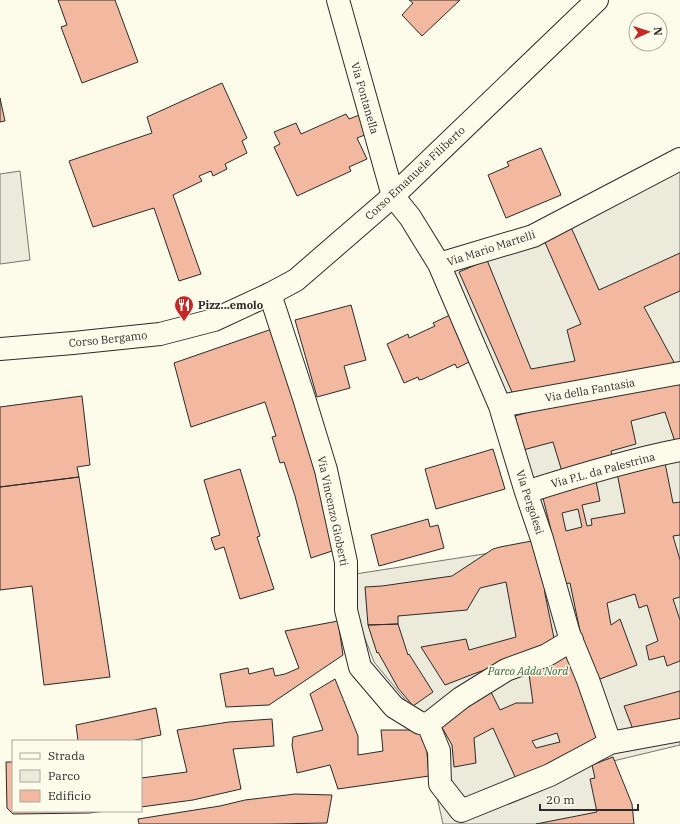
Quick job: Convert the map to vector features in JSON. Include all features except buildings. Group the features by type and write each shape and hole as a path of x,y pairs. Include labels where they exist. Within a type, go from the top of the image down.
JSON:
{"street":[{"name":"Via Fontanella","path":"338,0 393,196"},
{"name":"Corso Emanuele Filiberto","path":"214,320 296,280 393,196 597,0"},
{"name":"Via Mario Martelli","path":"393,196 410,217 440,264 533,236 680,159"},
{"name":"Via Pergolesi","path":"440,264 500,406 542,539 569,634 588,680 610,743"},
{"name":"Via Vincenzo Gioberti","path":"270,294 326,470 346,562 346,610 360,667 394,707 420,723 428,724"},
{"name":"Corso Bergamo","path":"0,349 160,334 214,320"},
{"name":"Via della Fantasia","path":"500,406 680,373"},
{"name":"Via P.L. da Palestrina","path":"526,492 585,474 680,450"},
{"path":"572,640 547,655 506,670 461,698 428,724 439,751 440,784 461,811 550,775 610,743 680,730"}],"green space":[{"name":"Parco Adda Nord","path":"680,157 680,745 609,762 626,824 443,824 428,757 413,709 374,662 346,589 349,575 535,546 496,408 439,273"}],"shaded area":[{"path":"20,171 30,260 0,264 0,174"}],"place":[{"name":"Pizz...emolo","path":"184,322"}]}
